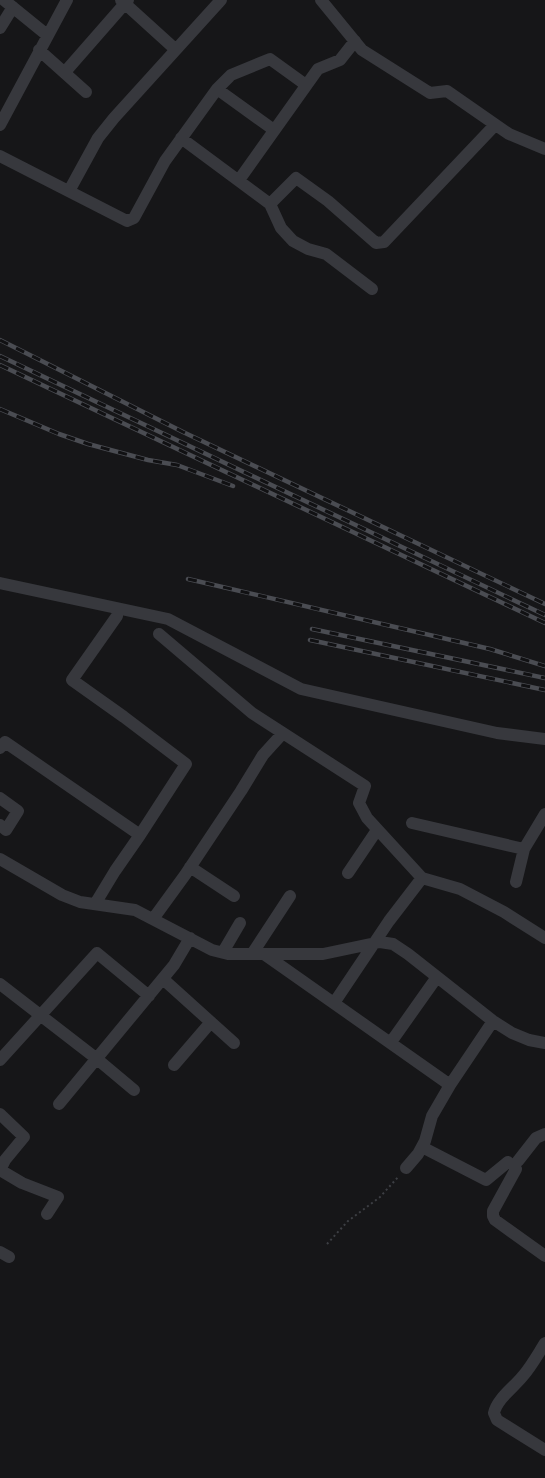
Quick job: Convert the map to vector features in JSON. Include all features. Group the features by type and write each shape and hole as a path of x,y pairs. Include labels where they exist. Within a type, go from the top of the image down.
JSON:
{"street":[{"path":"0,125 67,0"},
{"path":"69,191 98,138 175,49 221,0"},
{"path":"321,0 362,50 430,93 447,91 509,134 545,149"},
{"path":"64,72 125,1 175,49"},
{"path":"0,28 8,4 47,35"},
{"path":"239,180 318,69 340,60 355,41"},
{"path":"39,50 86,92"},
{"path":"0,156 127,221 134,218 165,161 181,138 217,89 231,75 270,59 306,85"},
{"path":"217,89 274,130"},
{"path":"270,204 296,178 328,201 376,243 384,242 495,125"},
{"path":"181,138 270,204 281,228 293,241 308,249 326,254 372,289"},
{"path":"0,583 168,618 301,689 497,733 545,739"},
{"path":"95,904 115,871 186,764 72,680 117,616"},
{"path":"159,634 252,713 365,786 359,803 367,818 422,878 460,889 504,912 545,938"},
{"path":"153,919 241,791 263,754 282,733"},
{"path":"0,748 5,742 140,835"},
{"path":"0,798 18,811 6,830 0,825"},
{"path":"516,882 524,849 545,814"},
{"path":"412,823 524,849"},
{"path":"348,873 377,830"},
{"path":"0,859 62,895 80,902 135,910 212,950 228,954 323,954 380,942 393,944 437,976 493,1021 512,1033 529,1040 545,1043"},
{"path":"190,867 234,896"},
{"path":"334,1003 374,943 422,878"},
{"path":"258,954 290,896"},
{"path":"223,952 240,923"},
{"path":"59,1104 163,979 174,965 190,938"},
{"path":"0,1060 97,953 149,996"},
{"path":"258,954 334,1003 450,1085"},
{"path":"391,1042 437,976"},
{"path":"163,979 234,1043"},
{"path":"0,984 97,1059 134,1090"},
{"path":"406,1168 422,1147 432,1116 450,1085 493,1021"},
{"path":"174,1065 211,1022"},
{"path":"0,1114 24,1137 5,1160 0,1170 22,1183 58,1197 48,1214"},
{"path":"545,1134 536,1138 514,1164 492,1216 495,1220 545,1256"},
{"path":"422,1147 486,1180 514,1164"},
{"path":"545,1343 523,1376 502,1399 494,1413 497,1420 545,1450"}],"path":[{"path":"327,1244 348,1222 365,1208 373,1204 406,1168"}],"railway":[{"path":"0,340 183,432 545,604"},
{"path":"0,356 545,615"},
{"path":"0,365 545,623"},
{"path":"0,409 59,434 88,444 148,460 177,465 233,486"},
{"path":"188,579 490,649 545,666"},
{"path":"312,629 545,678"},
{"path":"310,640 545,690"}]}
